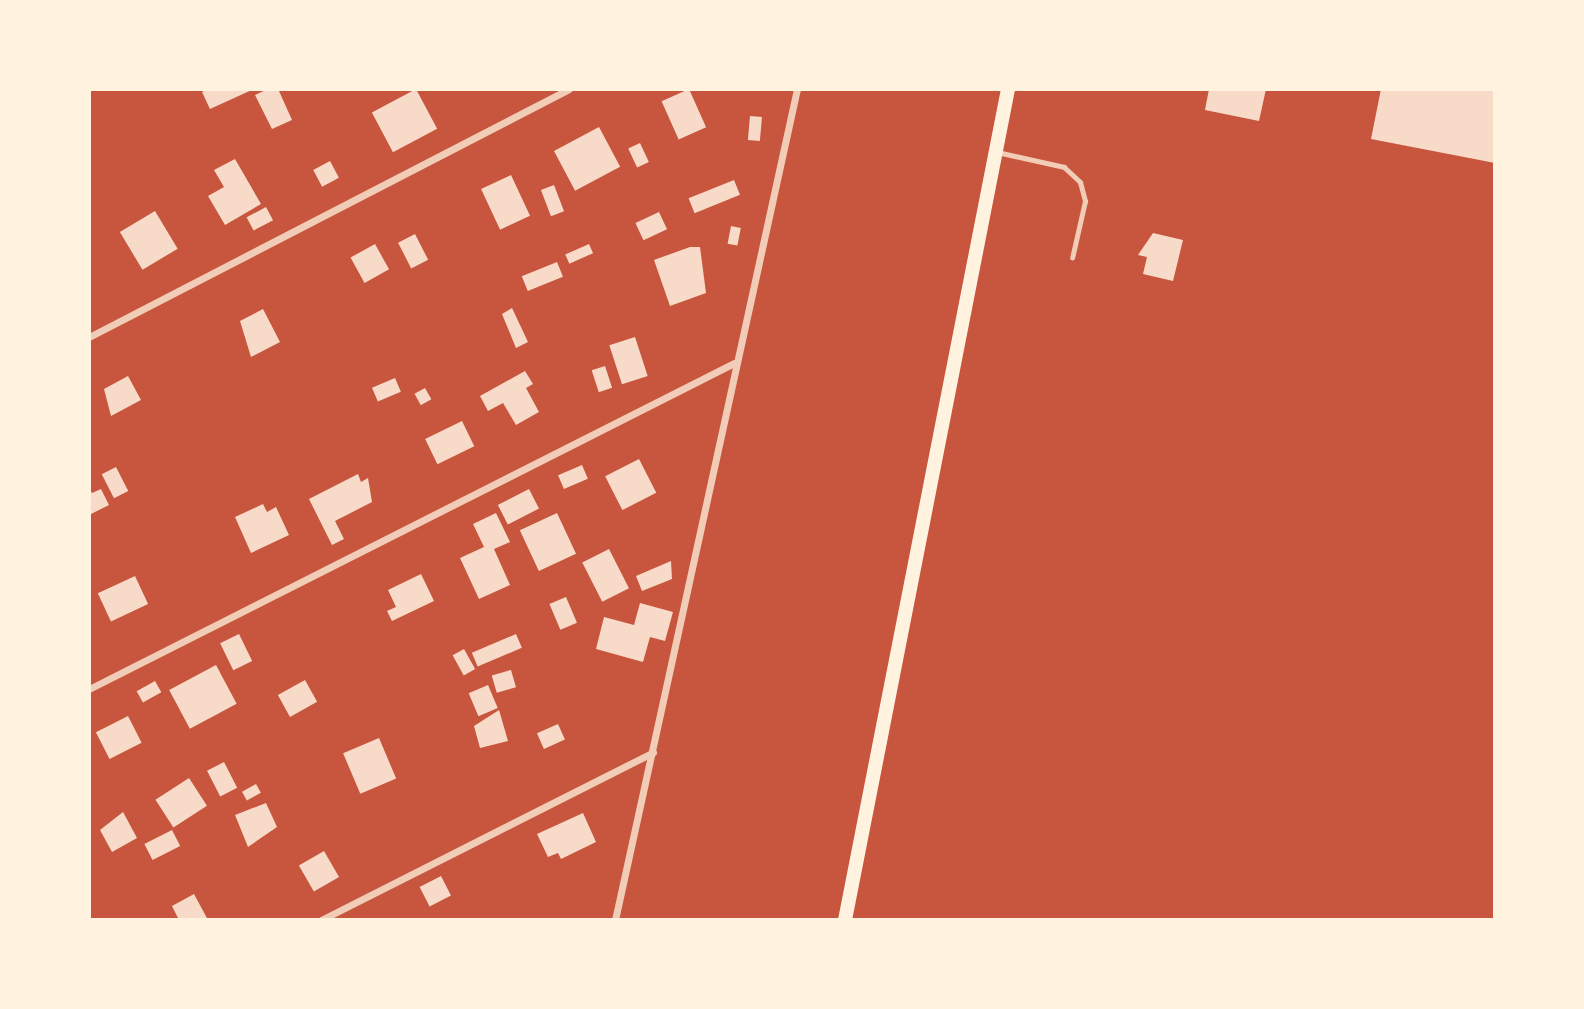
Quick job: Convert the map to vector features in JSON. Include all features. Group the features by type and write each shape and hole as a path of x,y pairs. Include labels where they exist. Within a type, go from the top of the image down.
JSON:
{"main road":[{"path":"845,920 1008,89"}],"street":[{"path":"89,337 569,89"},
{"path":"615,920 734,363 797,89"},
{"path":"89,689 734,363"},
{"path":"321,920 653,752"}],"lane":[{"path":"996,151 1064,167 1080,182 1085,201 1072,258"}],"building":[{"path":"208,89 254,89 210,109 202,92"},
{"path":"268,89 279,91 292,120 272,129 255,95"},
{"path":"416,89 437,129 393,152 372,112"},
{"path":"689,89 706,127 679,140 662,101"},
{"path":"1209,89 1266,89 1259,121 1205,110"},
{"path":"1381,89 1495,89 1495,163 1371,139"},
{"path":"750,116 762,117 760,141 748,140"},
{"path":"599,127 620,167 575,191 554,151"},
{"path":"640,143 649,162 637,168 628,148"},
{"path":"235,159 261,204 225,225 208,196 224,187 214,170"},
{"path":"330,161 339,178 322,187 313,170"},
{"path":"511,175 530,216 500,230 481,189"},
{"path":"734,180 740,195 695,213 689,198"},
{"path":"554,185 564,211 551,216 541,190"},
{"path":"266,207 273,220 254,231 247,217"},
{"path":"155,211 178,249 143,270 120,232"},
{"path":"659,212 667,229 643,240 635,223"},
{"path":"731,226 741,228 737,246 728,244"},
{"path":"1153,233 1183,240 1173,281 1143,274 1147,257 1138,255"},
{"path":"415,234 428,260 411,268 398,243"},
{"path":"375,244 389,269 365,283 351,258"},
{"path":"589,244 593,253 569,264 565,255"},
{"path":"690,247 700,247 706,293 670,306 654,260"},
{"path":"557,262 563,277 528,291 522,276"},
{"path":"512,308 528,342 516,348 502,314"},
{"path":"263,309 280,342 251,357 240,321"},
{"path":"635,337 648,376 622,384 609,345"},
{"path":"605,366 612,388 599,392 592,370"},
{"path":"525,371 533,384 526,388 539,412 516,425 503,403 488,411 480,396"},
{"path":"128,376 141,400 111,416 104,389"},
{"path":"395,378 401,392 378,402 372,388"},
{"path":"425,388 431,399 421,405 415,394"},
{"path":"462,421 474,446 437,464 425,439"},
{"path":"639,459 656,493 622,510 605,476"},
{"path":"582,465 588,479 564,489 558,475"},
{"path":"116,467 128,491 114,498 102,474"},
{"path":"358,474 361,482 368,478 372,502 335,521 344,539 332,545 309,499"},
{"path":"89,488 92,493 101,489 109,505 89,515"},
{"path":"529,489 539,509 508,524 498,505"},
{"path":"263,504 267,512 276,507 289,535 251,553 235,517"},
{"path":"496,513 510,542 494,549 510,585 479,599 460,558 484,547 473,524"},
{"path":"557,513 576,554 539,571 520,530"},
{"path":"609,549 629,588 602,602 582,563"},
{"path":"671,561 672,579 642,591 636,576"},
{"path":"421,574 434,601 392,621 387,611 396,607 388,590"},
{"path":"135,576 148,604 111,621 98,593"},
{"path":"566,597 577,623 560,630 549,604"},
{"path":"640,603 673,612 665,641 650,637 643,662 596,649 604,617 634,625"},
{"path":"239,634 252,661 233,670 220,643"},
{"path":"516,634 522,648 478,667 472,653"},
{"path":"464,649 475,669 464,675 453,655"},
{"path":"216,665 237,704 190,729 169,690"},
{"path":"511,670 516,687 497,693 492,676"},
{"path":"305,680 317,702 290,717 278,695"},
{"path":"155,681 161,692 143,703 137,691"},
{"path":"488,685 498,708 478,716 469,693"},
{"path":"499,710 508,741 480,748 474,726"},
{"path":"128,716 142,743 110,759 96,732"},
{"path":"558,724 565,740 544,749 537,733"},
{"path":"379,738 396,779 360,794 343,753"},
{"path":"224,762 237,788 220,796 207,771"},
{"path":"189,778 207,806 173,827 155,800"},
{"path":"256,784 261,793 247,801 242,792"},
{"path":"266,803 277,827 248,847 235,815"},
{"path":"123,812 137,838 112,852 100,830"},
{"path":"583,813 596,842 561,859 558,853 548,857 537,834"},
{"path":"172,830 180,846 153,860 144,844"},
{"path":"324,851 339,877 314,891 299,866"},
{"path":"441,876 451,896 430,906 420,887"},
{"path":"194,894 208,920 179,920 172,906"}]}
